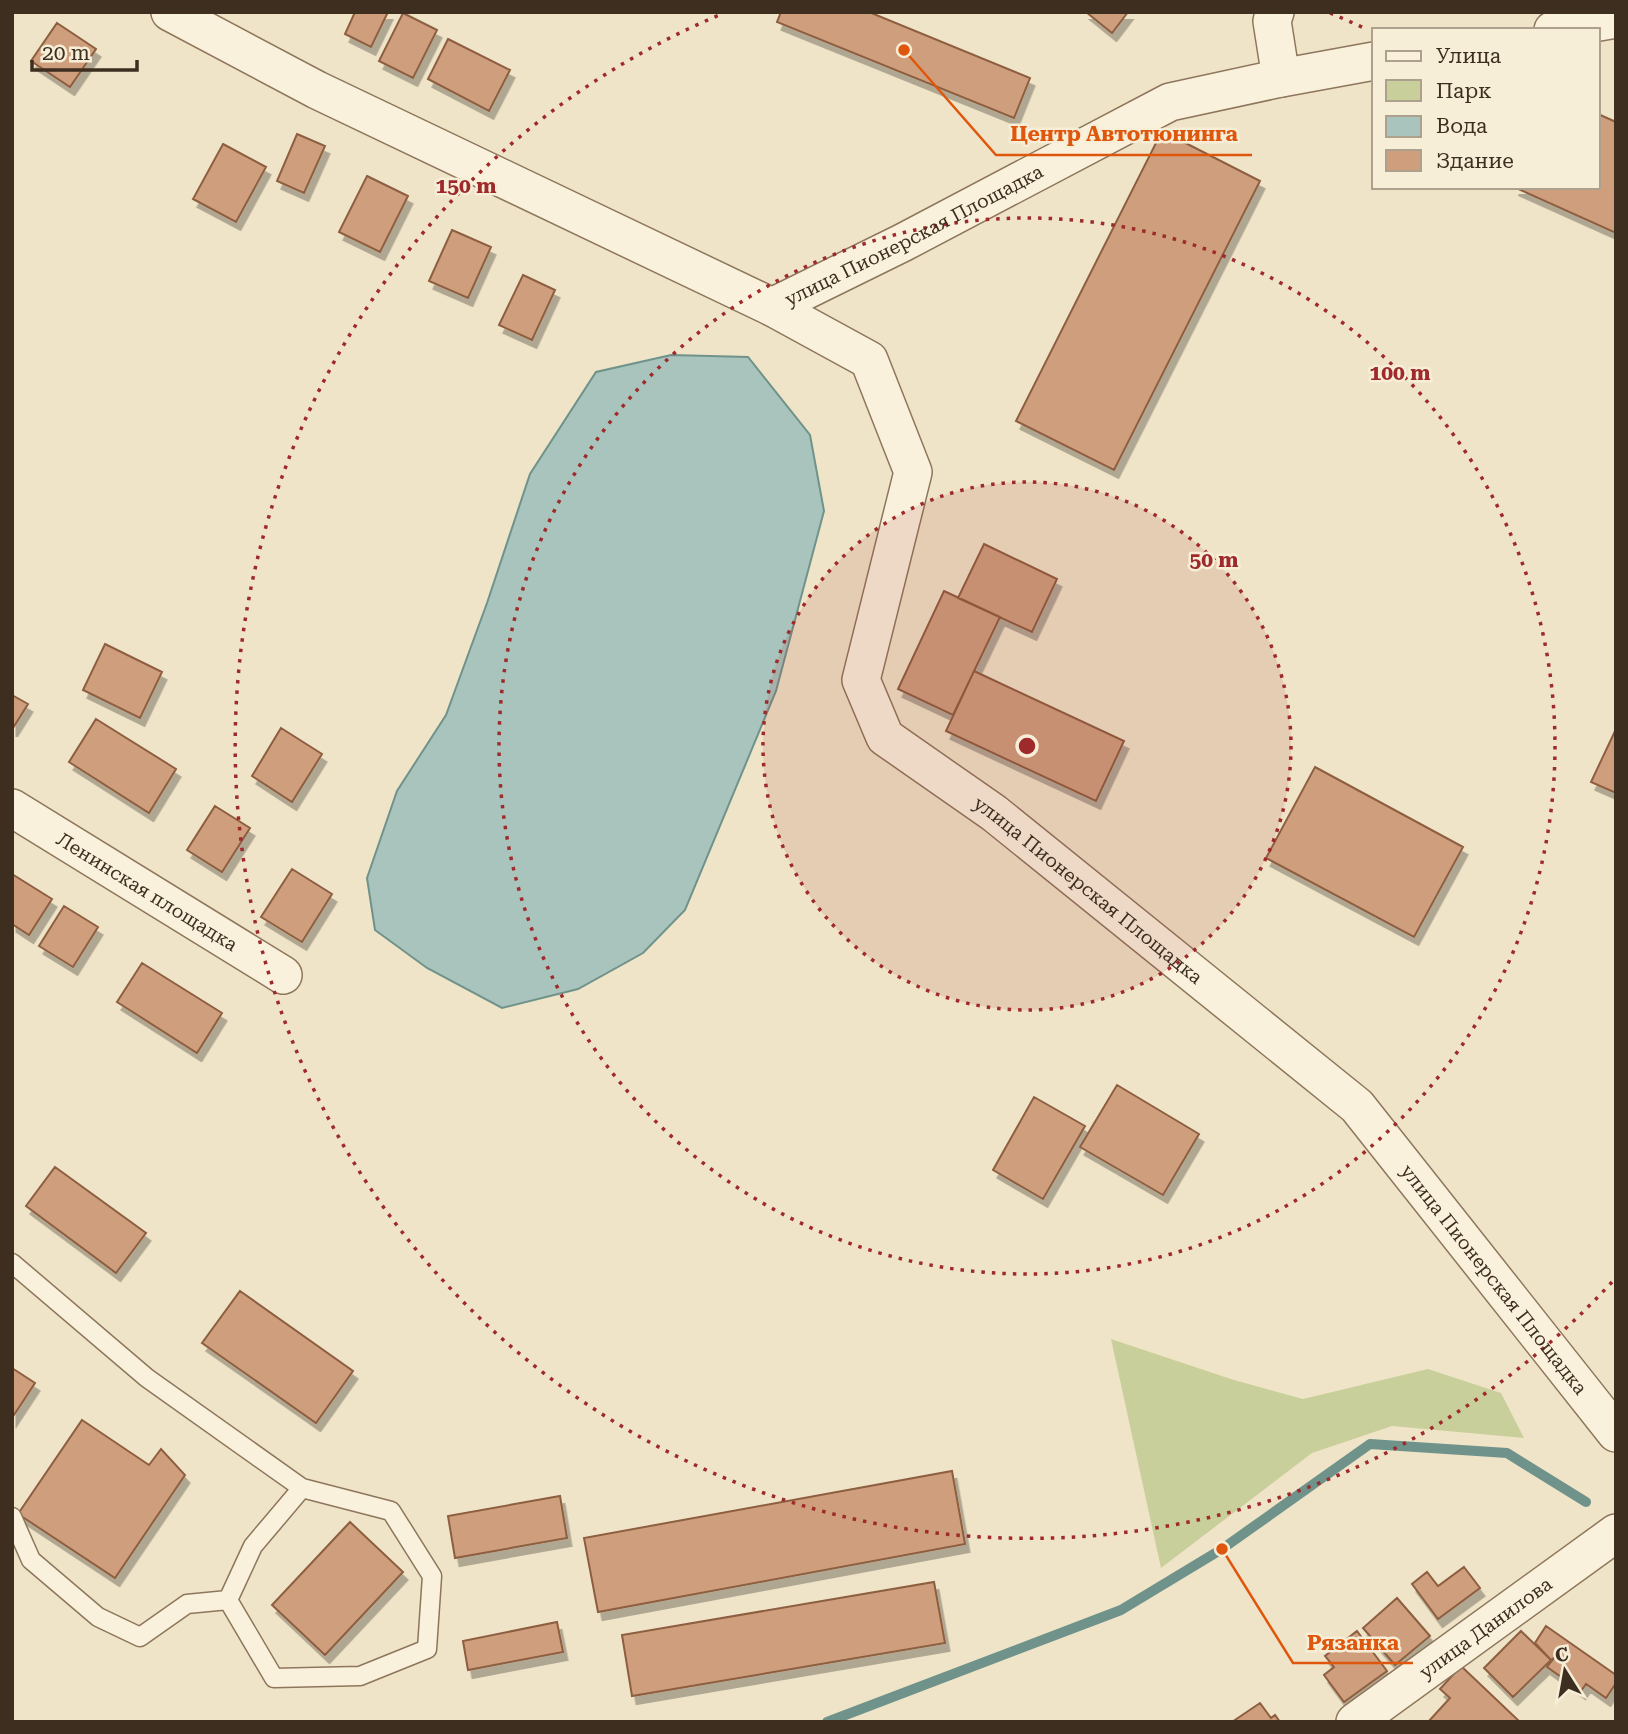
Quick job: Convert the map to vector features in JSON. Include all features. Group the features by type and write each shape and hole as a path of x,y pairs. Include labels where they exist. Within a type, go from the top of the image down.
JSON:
{"street":[{"name":"улица Пионерская Площадка","path":"170,12 317,90 772,307 869,360 913,472 861,680 885,737 994,813 1357,1106 1616,1433"},
{"path":"1275,12 1272,21 1281,78"},
{"path":"1564,28 1616,19"},
{"name":"улица Пионерская Площадка","path":"772,307 902,243 1170,102 1372,61"},
{"name":"Ленинская площадка","path":"12,808 283,975"},
{"name":"улица Данилова","path":"1355,1722 1616,1533"}],"lane":[{"path":"12,1263 147,1378 302,1488 391,1511 432,1576 428,1649 360,1676 274,1678 228,1600"},
{"path":"228,1600 253,1546 302,1488"},
{"path":"12,1517 31,1560 98,1617 140,1637 187,1604 228,1600"}],"green space":[{"path":"1111,1339 1234,1380 1303,1399 1428,1369 1501,1393 1524,1438 1392,1426 1312,1453 1161,1568"}],"water":[{"path":"671,355 748,357 810,435 824,511 776,691 685,910 643,953 578,989 502,1008 427,968 375,930 367,878 397,791 446,715 530,474 596,372"}],"building":[{"path":"355,12 388,12 371,47 345,34"},
{"path":"781,12 869,12 1030,78 1014,118 777,22"},
{"path":"1086,12 1128,12 1112,33"},
{"path":"403,13 437,30 413,78 379,61"},
{"path":"57,23 96,49 70,87 31,61"},
{"path":"448,39 510,70 489,111 428,79"},
{"path":"1600,115 1616,122 1616,233 1518,189 1600,189"},
{"path":"1162,131 1260,181 1114,470 1016,421"},
{"path":"297,134 325,146 304,193 277,181"},
{"path":"223,144 266,167 236,222 193,199"},
{"path":"367,176 408,196 380,252 339,232"},
{"path":"452,230 491,247 468,298 429,281"},
{"path":"523,275 555,290 532,340 499,325"},
{"path":"984,544 1057,579 1032,632 958,598"},
{"path":"944,591 1000,617 953,715 898,689"},
{"path":"105,644 162,672 140,718 83,690"},
{"path":"974,671 1124,741 1096,801 946,731"},
{"path":"12,695 28,704 13,728 12,728"},
{"path":"96,719 176,769 149,813 69,762"},
{"path":"281,728 322,754 292,802 252,776"},
{"path":"1616,729 1616,793 1591,782"},
{"path":"1315,767 1463,847 1414,937 1266,858"},
{"path":"215,806 250,828 222,872 187,850"},
{"path":"292,869 332,894 302,942 261,917"},
{"path":"12,874 52,899 29,935 12,924"},
{"path":"64,906 98,927 73,967 39,946"},
{"path":"142,963 222,1013 197,1053 117,1002"},
{"path":"1117,1085 1199,1134 1163,1195 1080,1147"},
{"path":"1034,1097 1085,1126 1043,1199 993,1170"},
{"path":"55,1167 146,1233 116,1273 26,1206"},
{"path":"240,1291 353,1371 316,1423 202,1343"},
{"path":"12,1368 35,1383 12,1418"},
{"path":"82,1420 149,1465 161,1449 185,1475 115,1578 18,1514"},
{"path":"952,1471 965,1544 598,1612 584,1538"},
{"path":"560,1496 567,1538 455,1558 448,1516"},
{"path":"350,1522 403,1572 325,1655 272,1605"},
{"path":"1464,1567 1480,1588 1438,1619 1412,1584 1427,1572 1438,1586"},
{"path":"934,1582 945,1643 632,1696 622,1635"},
{"path":"1397,1598 1430,1636 1395,1665 1363,1628"},
{"path":"557,1622 563,1652 468,1670 463,1641"},
{"path":"1546,1626 1616,1675 1616,1683 1606,1698 1586,1684 1581,1691 1547,1667 1555,1657 1551,1660 1535,1643"},
{"path":"1357,1631 1387,1671 1344,1702 1324,1675 1334,1667 1325,1656"},
{"path":"1521,1631 1551,1660 1513,1697 1484,1668"},
{"path":"1461,1666 1520,1722 1428,1722 1450,1698 1440,1689"},
{"path":"1260,1703 1271,1718 1275,1715 1280,1722 1232,1722"}],"waterway":[{"path":"827,1722 1121,1610 1222,1549 1370,1444 1507,1453 1586,1502"}],"place":[{"name":"Центр Автотюнинга","path":"904,50"},
{"name":"Рязанка","path":"1222,1549"}]}
